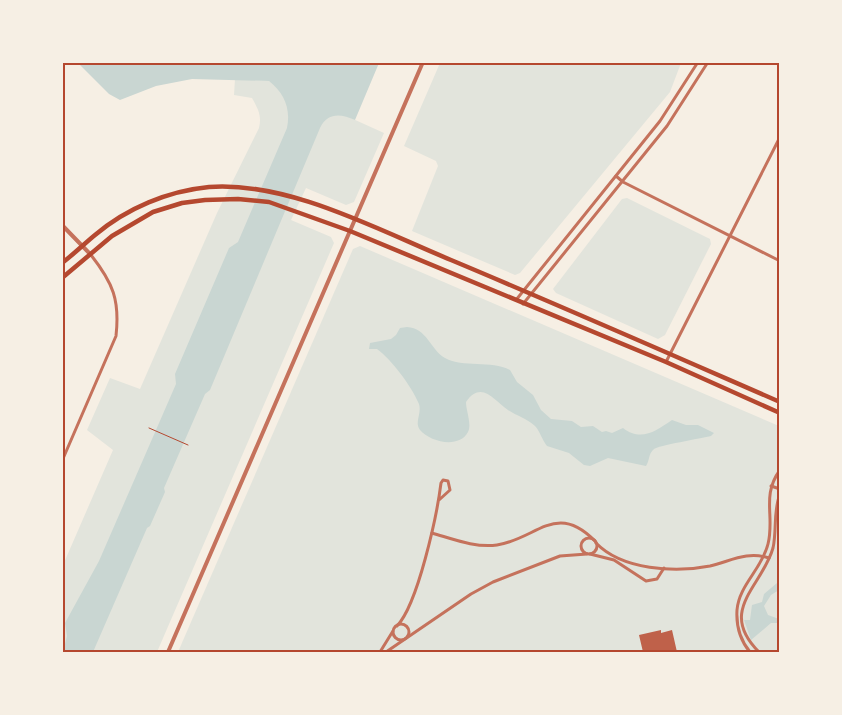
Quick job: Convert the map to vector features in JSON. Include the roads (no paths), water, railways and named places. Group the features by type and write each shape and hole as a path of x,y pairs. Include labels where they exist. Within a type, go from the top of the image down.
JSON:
{"main road":[{"path":"62,263 119,218 162,197 200,188 243,187 271,191 302,200 355,220 523,290 780,402"},
{"path":"62,278 122,229 153,212 194,201 238,199 269,202 350,231 523,305 666,362 780,413"}],"street":[{"path":"168,652 424,62"},
{"path":"514,301 660,121 698,62"},
{"path":"523,305 667,126 708,62"},
{"path":"666,362 780,137"},
{"path":"616,176 623,182 780,261"},
{"path":"62,225 91,255 110,281 116,298 118,317 116,336 62,461"},
{"path":"750,652 744,644 737,626 740,598 765,556 770,535 768,496 780,470"},
{"path":"380,652 401,620 417,582 432,533 441,483 446,480 450,482 451,488 439,500"},
{"path":"771,486 780,489"},
{"path":"759,652 751,643 743,625 745,599 770,558 775,537 775,514 780,494"},
{"path":"432,533 468,543 492,545 518,539 548,524 564,523 582,529 596,542 619,558 664,568 697,568 743,556 765,556 770,558"},
{"path":"575,554 585,536 582,529"},
{"path":"583,541 588,539 596,542"},
{"path":"589,554 596,550 596,542"},
{"path":"581,546 589,554"},
{"path":"386,652 470,594 493,582 554,558 575,554 589,554 614,560 646,582 657,579 664,568"},
{"path":"401,620 408,631 416,632"},
{"path":"396,626 404,625"},
{"path":"737,626 743,625"},
{"path":"393,630 395,638 405,639"},
{"path":"405,639 408,631"},
{"path":"744,644 751,643"}]}
